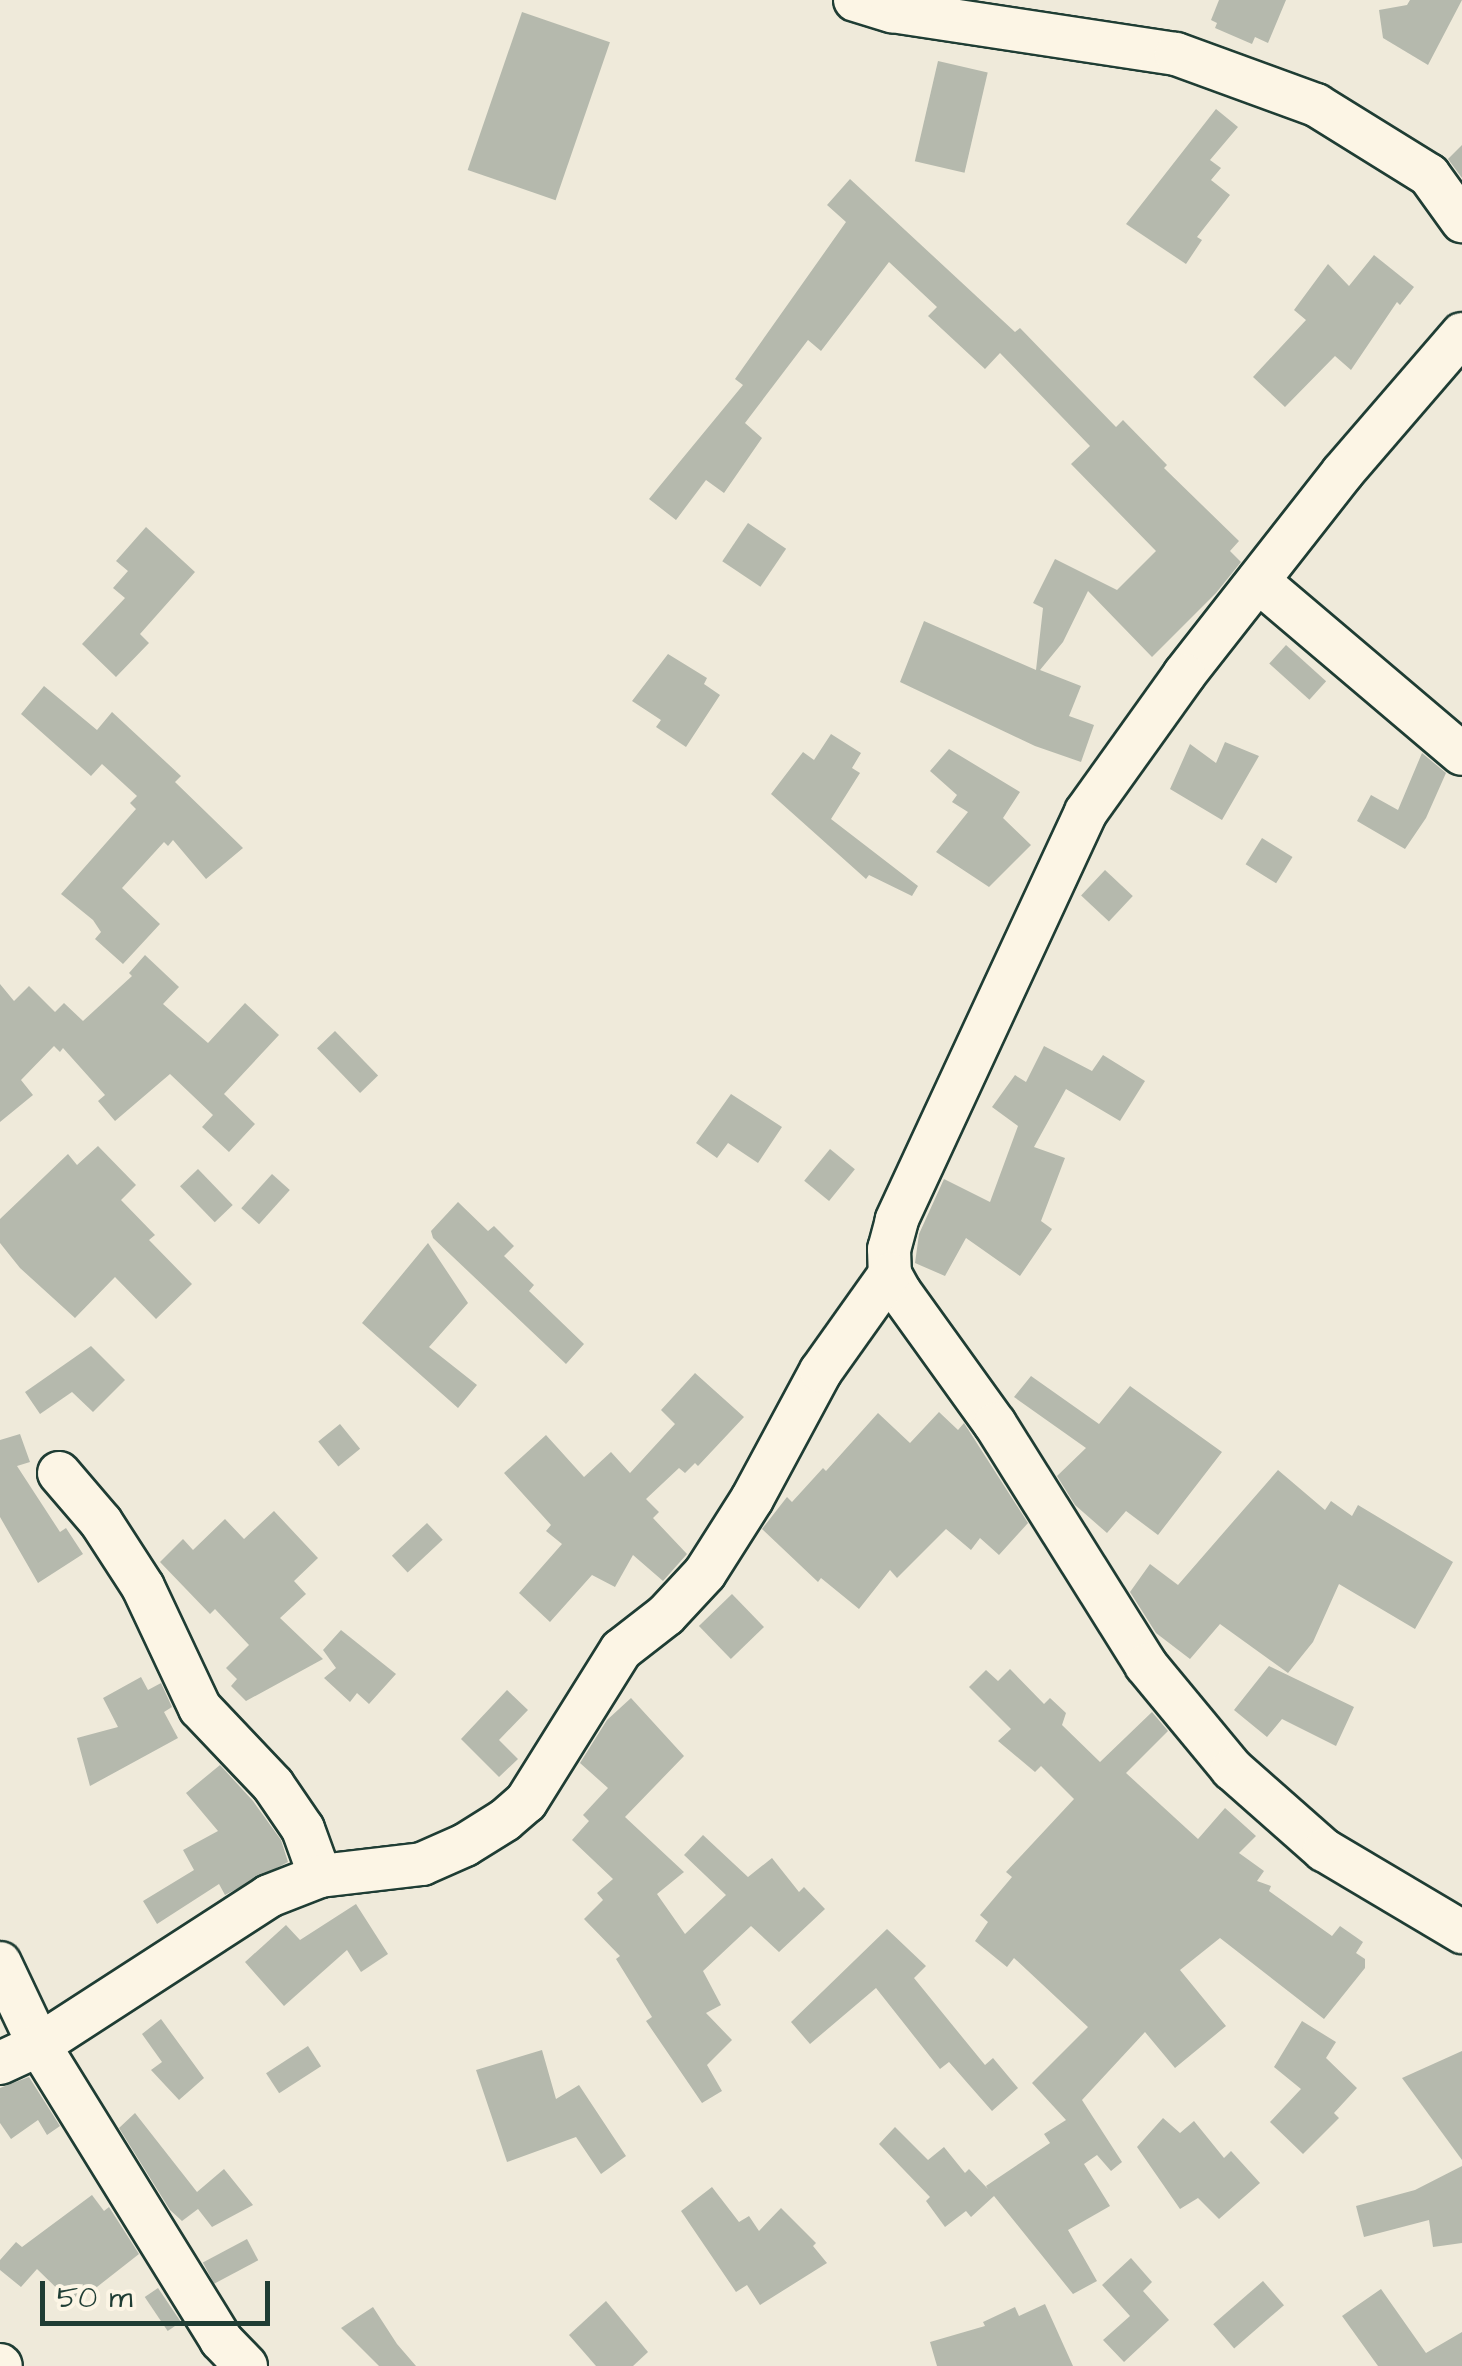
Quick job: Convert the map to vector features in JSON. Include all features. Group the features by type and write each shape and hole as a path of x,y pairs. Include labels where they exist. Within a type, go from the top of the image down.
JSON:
{"street":[{"path":"854,0 892,11 1176,54 1316,105 1429,175 1462,221"},
{"path":"1462,334 1258,581 1086,812 897,1220 889,1249 890,1274 994,1424 1146,1664 1232,1770 1324,1850 1462,1932"},
{"path":"1258,581 1462,754"},
{"path":"0,2063 39,2045 269,1896 320,1876 422,1864 465,1846 526,1802 621,1650 666,1615 705,1572 752,1499 822,1371 890,1274"},
{"path":"59,1473 101,1522 143,1587 200,1708 273,1785 303,1829 320,1876"},
{"path":"0,1963 39,2045 222,2340 246,2366"}],"building":[{"path":"1219,0 1286,0 1268,43 1255,37 1252,44 1215,28 1217,23 1211,20"},
{"path":"1410,0 1462,0 1428,65 1383,38 1379,10 1407,5"},
{"path":"522,12 610,42 556,200 468,170"},
{"path":"938,61 988,72 965,173 915,161"},
{"path":"1216,109 1238,127 1210,160 1221,168 1211,180 1230,195 1197,237 1202,240 1186,264 1126,224"},
{"path":"1462,145 1462,178 1448,159"},
{"path":"850,179 1015,332 1020,328 1116,427 1123,420 1167,465 1164,468 1239,541 1230,551 1241,562 1152,657 1088,591 1063,642 1040,670 1081,686 1069,716 1094,725 1081,762 1035,746 900,682 924,621 1036,670 1043,608 1033,603 1055,559 1117,590 1156,551 1071,464 1090,446 1000,353 985,369 928,316 937,307 889,262 821,351 808,340 745,423 762,438 724,493 706,480 676,520 649,499 743,385 735,379 846,222 827,205"},
{"path":"1374,255 1414,287 1400,305 1397,302 1351,370 1335,356 1285,407 1253,377 1306,320 1294,310 1328,264 1349,286"},
{"path":"748,523 786,549 760,587 722,561"},
{"path":"146,527 195,572 140,634 149,643 116,677 82,644 125,598 113,588 128,571 116,561"},
{"path":"1286,645 1326,681 1309,700 1269,664"},
{"path":"668,654 707,678 704,684 720,695 686,747 656,727 661,720 632,701"},
{"path":"44,686 97,730 112,712 181,776 175,782 243,848 206,879 173,840 168,846 164,842 122,888 160,924 123,964 95,939 101,932 93,920 61,894 136,809 130,803 137,796 102,764 91,776 21,714"},
{"path":"831,734 861,753 852,768 860,773 831,819 918,886 912,896 869,875 866,879 771,794 803,752 814,760"},
{"path":"1225,742 1259,756 1222,820 1170,789 1190,744 1216,763"},
{"path":"949,749 1020,792 1003,818 1031,845 989,887 936,852 968,812 952,802 957,795 930,771"},
{"path":"1422,753 1446,773 1426,818 1405,849 1357,821 1371,795 1398,810"},
{"path":"1262,838 1293,857 1276,883 1246,864"},
{"path":"1105,870 1133,896 1109,922 1081,896"},
{"path":"145,955 179,987 163,1004 208,1043 245,1003 279,1035 224,1094 255,1124 229,1152 202,1127 213,1115 170,1074 115,1121 98,1101 105,1095 63,1048 60,1052 54,1046 21,1080 33,1095 0,1122 0,984 14,1001 29,986 55,1012 64,1003 83,1021 132,976 129,973"},
{"path":"335,1031 378,1076 360,1093 317,1048"},
{"path":"1044,1046 1092,1071 1103,1055 1145,1081 1120,1121 1066,1089 1034,1147 1065,1158 1041,1221 1052,1229 1020,1276 966,1238 945,1276 915,1263 919,1234 944,1179 990,1202 1018,1126 992,1107 1015,1075 1026,1082"},
{"path":"731,1094 782,1127 758,1163 728,1143 717,1158 696,1143"},
{"path":"98,1146 136,1185 121,1200 155,1235 149,1240 192,1284 156,1319 115,1277 75,1318 20,1268 0,1243 0,1219 68,1154 77,1165"},
{"path":"830,1149 855,1169 829,1201 804,1181"},
{"path":"198,1169 233,1205 215,1222 180,1186"},
{"path":"272,1174 290,1190 259,1224 241,1208"},
{"path":"458,1202 488,1231 494,1226 514,1246 504,1256 534,1285 529,1291 584,1344 566,1364 433,1238 431,1231"},
{"path":"428,1243 468,1303 429,1347 477,1385 458,1408 362,1323"},
{"path":"91,1346 125,1380 93,1412 72,1392 40,1414 25,1392"},
{"path":"695,1373 744,1417 698,1466 695,1463 685,1473 679,1468 646,1499 659,1512 653,1518 687,1554 663,1581 633,1555 615,1587 592,1575 550,1622 519,1593 562,1544 546,1531 551,1525 504,1473 546,1435 584,1477 611,1452 630,1473 675,1424 661,1410"},
{"path":"1031,1376 1099,1424 1130,1386 1222,1452 1158,1535 1126,1511 1107,1533 1075,1505 1057,1476 1086,1448 1014,1397"},
{"path":"939,1412 958,1430 964,1423 1028,1523 999,1555 980,1538 971,1550 946,1529 897,1578 890,1570 859,1609 821,1578 818,1582 762,1529 787,1497 792,1502 823,1468 826,1471 878,1413 910,1443"},
{"path":"340,1424 360,1449 338,1466 318,1442"},
{"path":"20,1434 30,1462 17,1466 60,1532 66,1528 83,1554 38,1583 0,1517 0,1440"},
{"path":"1278,1470 1325,1510 1331,1501 1352,1516 1358,1505 1453,1562 1415,1629 1339,1584 1313,1642 1288,1673 1220,1624 1190,1659 1156,1633 1130,1592 1150,1564 1178,1585"},
{"path":"274,1511 318,1558 294,1581 306,1594 280,1618 323,1659 246,1701 231,1686 237,1679 226,1668 249,1645 215,1609 210,1614 160,1562 183,1539 193,1550 225,1519 244,1539"},
{"path":"427,1523 443,1540 408,1573 392,1556"},
{"path":"732,1594 764,1627 731,1659 699,1626"},
{"path":"341,1630 396,1674 369,1704 357,1693 350,1702 324,1678 336,1668 323,1650"},
{"path":"1269,1666 1354,1707 1336,1746 1282,1719 1267,1737 1234,1710"},
{"path":"1010,1669 1044,1704 1050,1698 1066,1713 1062,1725 1100,1762 1152,1712 1168,1731 1126,1773 1198,1839 1225,1808 1256,1836 1239,1853 1264,1871 1257,1881 1271,1886 1269,1891 1332,1936 1340,1926 1363,1942 1356,1953 1365,1959 1365,1968 1324,2019 1220,1938 1180,1970 1226,2026 1175,2068 1145,2032 1082,2100 1122,2162 1111,2171 1097,2155 1084,2164 1110,2206 1068,2230 1097,2281 1073,2294 994,2196 971,2217 966,2211 945,2227 926,2201 930,2197 879,2144 895,2127 928,2160 944,2147 965,2173 969,2169 988,2189 986,2186 1050,2143 1044,2134 1066,2120 1032,2083 1088,2027 1014,1958 1007,1967 975,1941 988,1922 980,1915 1012,1877 1006,1872 1074,1799 1041,1766 1035,1772 998,1741 1011,1729 969,1687 986,1670 998,1681"},
{"path":"141,1677 148,1690 161,1683 172,1707 164,1712 178,1738 90,1786 77,1738 118,1727 103,1698"},
{"path":"507,1690 528,1710 499,1740 518,1759 499,1777 461,1739"},
{"path":"631,1698 684,1756 625,1817 684,1872 657,1894 685,1934 726,1895 684,1855 703,1835 748,1877 772,1858 799,1892 804,1887 825,1909 779,1952 751,1926 703,1971 721,2005 706,2013 732,2040 707,2065 722,2091 702,2103 646,2021 652,2017 616,1959 620,1956 584,1919 603,1900 597,1893 613,1879 572,1840 589,1821 583,1815 608,1788 580,1763 607,1720"},
{"path":"220,1765 281,1840 288,1862 225,1895 219,1884 157,1924 143,1901 194,1870 183,1850 218,1831 186,1793"},
{"path":"356,1904 388,1954 361,1972 347,1950 284,2006 245,1962 286,1925 300,1940"},
{"path":"887,1929 926,1966 914,1978 985,2065 993,2058 1018,2088 992,2111 949,2062 940,2069 876,1988 810,2044 791,2022"},
{"path":"161,2019 204,2078 179,2100 151,2070 162,2062 142,2034"},
{"path":"1302,2021 1336,2042 1326,2058 1357,2088 1334,2113 1339,2118 1303,2154 1270,2122 1301,2089 1274,2067"},
{"path":"308,2046 321,2066 279,2093 266,2073"},
{"path":"542,2050 556,2099 579,2085 626,2156 601,2174 576,2137 507,2162 476,2070"},
{"path":"1462,2051 1462,2160 1402,2078"},
{"path":"29,2077 60,2126 47,2135 38,2120 11,2139 0,2123 0,2088"},
{"path":"135,2113 197,2192 224,2169 253,2205 212,2227 198,2209 182,2221 170,2210 119,2128"},
{"path":"1163,2118 1180,2133 1194,2121 1224,2158 1231,2151 1260,2183 1219,2219 1198,2198 1180,2209 1137,2147"},
{"path":"1462,2166 1462,2243 1433,2247 1429,2220 1364,2237 1356,2206 1415,2190"},
{"path":"712,2187 739,2222 749,2216 759,2231 781,2208 816,2243 813,2246 827,2263 760,2305 747,2285 736,2292 681,2211"},
{"path":"92,2195 104,2211 109,2207 139,2254 74,2305 37,2269 21,2287 0,2270 0,2260 16,2242 22,2247"},
{"path":"247,2239 258,2260 214,2284 203,2262"},
{"path":"1131,2258 1152,2282 1143,2291 1169,2320 1124,2362 1103,2340 1130,2316 1102,2285"},
{"path":"1263,2281 1284,2305 1234,2348 1213,2324"},
{"path":"158,2288 181,2322 168,2331 145,2297"},
{"path":"1381,2289 1426,2353 1462,2332 1462,2366 1378,2366 1342,2316"},
{"path":"606,2301 648,2352 633,2366 596,2366 569,2335"},
{"path":"1045,2304 1073,2366 937,2366 930,2342 985,2326 983,2322 1015,2307 1019,2316"},
{"path":"373,2307 416,2366 379,2366 341,2328"}]}
